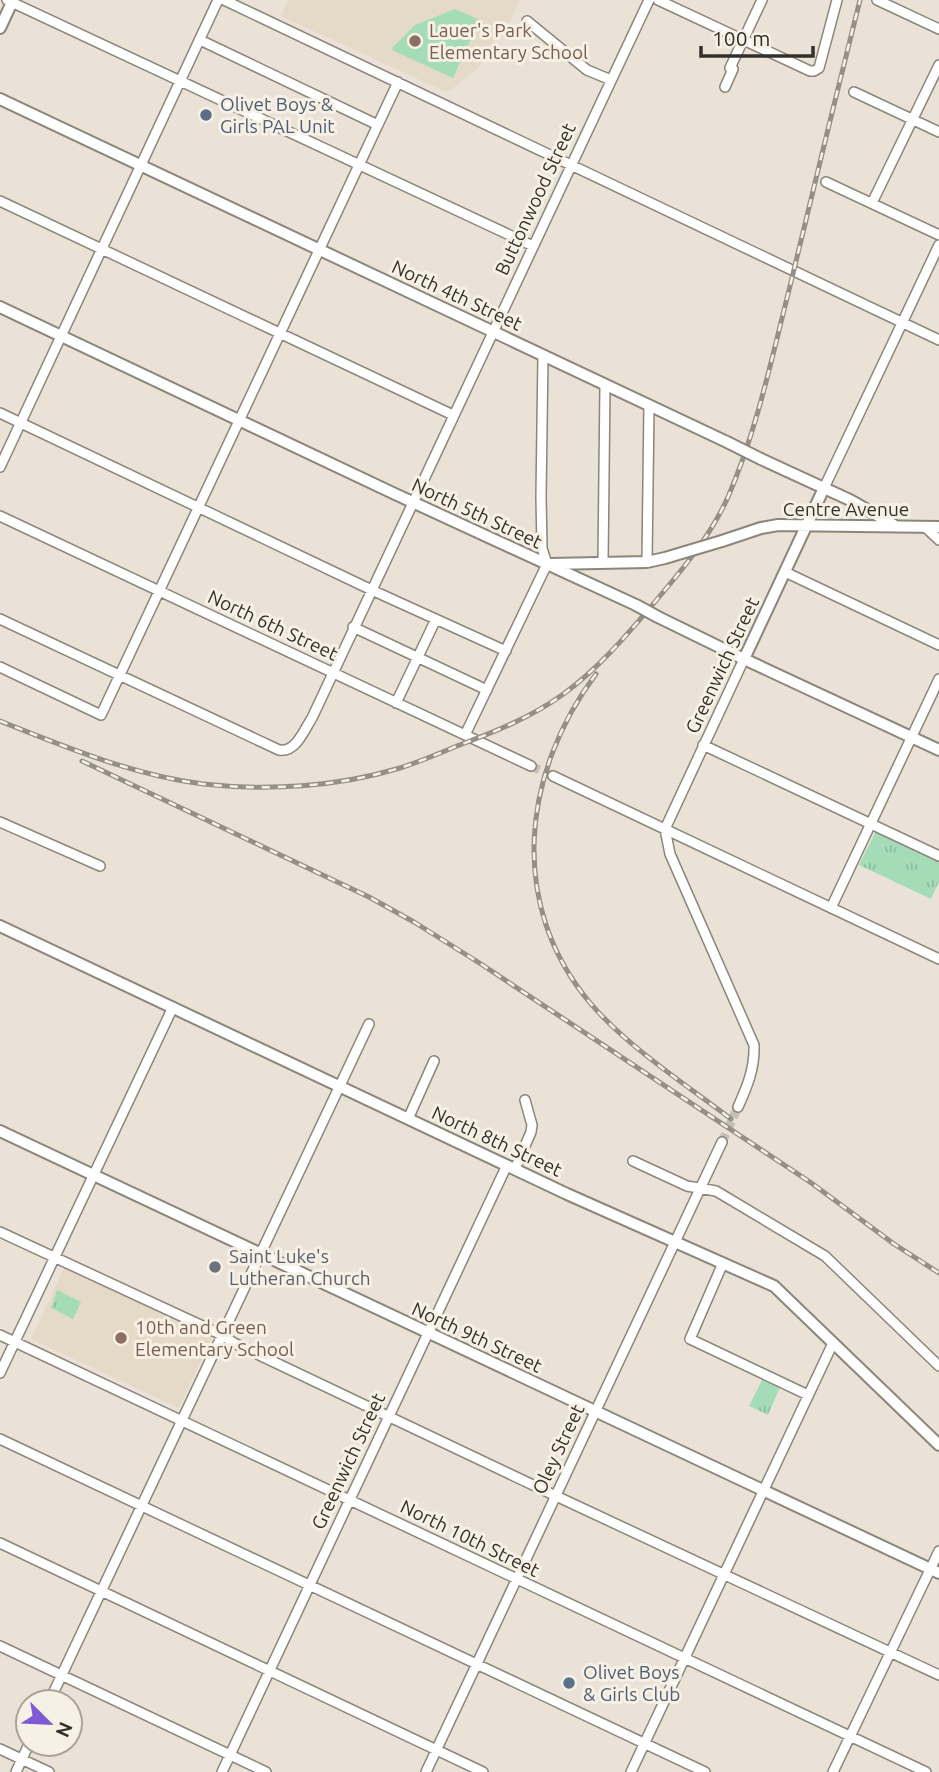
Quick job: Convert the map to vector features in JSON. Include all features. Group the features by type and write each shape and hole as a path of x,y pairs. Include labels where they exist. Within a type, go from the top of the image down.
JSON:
{"main road":[{"path":"0,28 10,1"},
{"name":"North 4th Street","path":"0,99 824,488 897,526"},
{"name":"North 5th Street","path":"0,307 939,750"},
{"name":"Greenwich Street","path":"744,659 824,488"},
{"name":"Centre Avenue","path":"547,564 647,562 778,525 939,527"},
{"name":"North 8th Street","path":"0,926 339,1087 774,1286 939,1445"},
{"name":"North 9th Street","path":"0,1131 934,1571"}],"street":[{"path":"0,467 218,0"},
{"path":"224,0 939,340"},
{"name":"Buttonwood Street","path":"120,675 279,750 286,752 293,748 312,718 649,0"},
{"path":"658,0 810,71 818,68 837,0"},
{"path":"725,87 733,69 730,68 762,0"},
{"path":"877,0 939,29"},
{"path":"10,1 533,246"},
{"path":"527,21 587,69 611,80"},
{"path":"200,40 378,125"},
{"path":"872,203 939,65"},
{"path":"0,667 101,715 397,82"},
{"path":"854,92 939,132"},
{"path":"826,182 939,235"},
{"path":"0,201 453,415"},
{"name":"Greenwich Street","path":"824,488 939,245"},
{"path":"465,735 547,564 542,548 541,523 543,355"},
{"path":"603,562 605,385"},
{"path":"647,562 649,405"},
{"path":"0,413 506,651"},
{"name":"North 6th Street","path":"0,516 531,766"},
{"path":"925,527 939,540"},
{"path":"785,572 939,645"},
{"path":"0,619 120,675"},
{"path":"397,703 436,619"},
{"path":"353,627 487,691"},
{"name":"Greenwich Street","path":"665,829 744,659"},
{"path":"831,908 939,679"},
{"path":"703,746 939,856"},
{"path":"553,776 939,959"},
{"path":"0,822 100,866"},
{"path":"665,829 670,854 754,1045 750,1075 738,1107"},
{"path":"0,1373 173,1007"},
{"path":"56,1688 369,1024"},
{"path":"408,1119 434,1060"},
{"name":"Greenwich Street","path":"222,1772 428,1333 531,1132 532,1125 525,1100"},
{"name":"Oley Street","path":"426,1772 722,1142"},
{"path":"633,1161 687,1186 716,1191 825,1256 939,1366"},
{"path":"0,1232 939,1675"},
{"path":"723,1263 690,1339 808,1395"},
{"name":"North 10th Street","path":"0,1335 926,1772"},
{"path":"631,1772 833,1343"},
{"path":"0,1439 705,1772"},
{"path":"0,1543 483,1772"},
{"path":"833,1772 890,1652 934,1571 939,1551"},
{"path":"0,1646 266,1772"},
{"path":"0,1749 49,1772"},
{"path":"16,1772 22,1759"}],"shaded area":[{"name":"Lauer's Park Elementary School","path":"288,0 520,0 509,23 504,22 483,62 446,92 281,16"},
{"name":"10th and Green Elementary School","path":"64,1268 212,1337 179,1408 31,1339"}],"green space":[{"path":"455,9 480,20 453,78 392,50 415,25"},
{"path":"876,831 939,860 939,881 931,899 859,865"},
{"path":"57,1290 81,1302 73,1319 51,1308"},
{"path":"764,1376 781,1385 768,1415 749,1406"}],"tunnel":[{"path":"531,766 553,776"},
{"path":"722,1142 738,1107"}],"railway":[{"path":"0,721 100,759 177,780 227,786 302,786 352,780 414,763 524,718 575,685 622,640 675,578 704,539 728,497 763,393 860,0"},
{"path":"596,674 571,713 552,753 540,796 534,839 536,882 546,925 564,965 591,1004 606,1020 658,1064 731,1119"},
{"path":"82,761 369,897 414,922 810,1182 894,1244 939,1273"}],"place":[{"name":"Lauer's Park Elementary School","path":"415,41"},
{"name":"Olivet Boys & Girls PAL Unit","path":"206,115"},
{"name":"Saint Luke's Lutheran Church","path":"215,1267"},
{"name":"10th and Green Elementary School","path":"121,1338"},
{"name":"Olivet Boys & Girls Club","path":"569,1683"}]}
